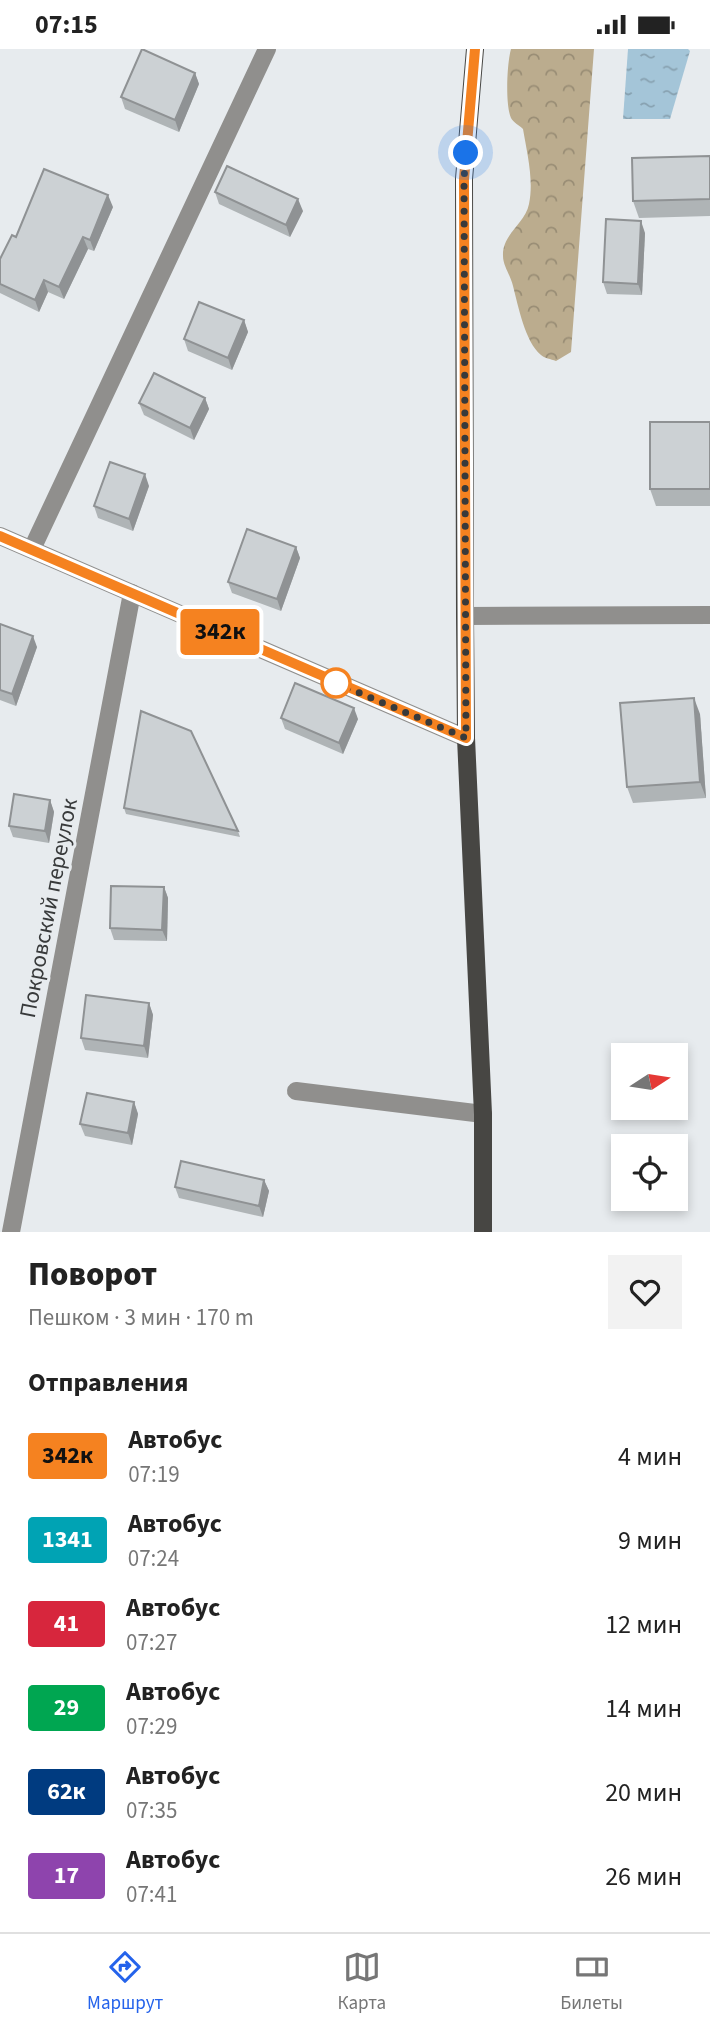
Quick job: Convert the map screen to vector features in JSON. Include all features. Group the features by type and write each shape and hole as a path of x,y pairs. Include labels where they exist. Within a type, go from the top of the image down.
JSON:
{"main road":[{"path":"475,49 464,179 464,616 466,738 483,1114 483,1232"}],"street":[{"path":"32,549 267,49"},
{"path":"0,537 466,738"},
{"name":"Покровский переулок","path":"11,1232 132,593"},
{"path":"464,616 710,615"},
{"path":"296,1091 483,1114"}],"green space":[{"path":"511,49 594,49 571,352 556,361 542,356 535,349 523,323 503,260 506,241 527,211 531,186 523,129 511,118 509,112 508,73"}],"water":[{"path":"628,49 690,51 670,119 623,119"}],"building":[{"path":"142,49 195,73 175,120 121,97"},
{"path":"710,156 710,199 633,201 632,158"},
{"path":"227,166 298,199 286,225 215,192"},
{"path":"44,169 108,195 90,240 83,237 59,287 44,280 35,300 0,284 0,259 12,235 16,237"},
{"path":"606,219 641,221 638,284 603,282"},
{"path":"199,302 244,320 228,358 184,339"},
{"path":"154,373 205,398 190,428 139,403"},
{"path":"650,422 710,422 710,489 650,489"},
{"path":"110,462 145,474 129,519 94,506"},
{"path":"247,529 296,547 277,599 228,582"},
{"path":"0,624 33,636 12,694 0,690"},
{"path":"295,683 354,708 339,743 281,718"},
{"path":"694,698 700,782 627,787 620,703"},
{"path":"141,711 191,731 238,831 124,808"},
{"path":"14,794 50,800 45,831 9,826"},
{"path":"111,886 164,887 162,930 110,928"},
{"path":"86,995 149,1003 144,1046 81,1038"},
{"path":"87,1093 134,1102 128,1133 80,1124"},
{"path":"181,1161 264,1180 259,1206 175,1187"}],"bus line":[{"name":"342к","path":"0,536 466,738 464,179 475,49"}],"route":[{"path":"336,683 466,738 466,153"}]}
